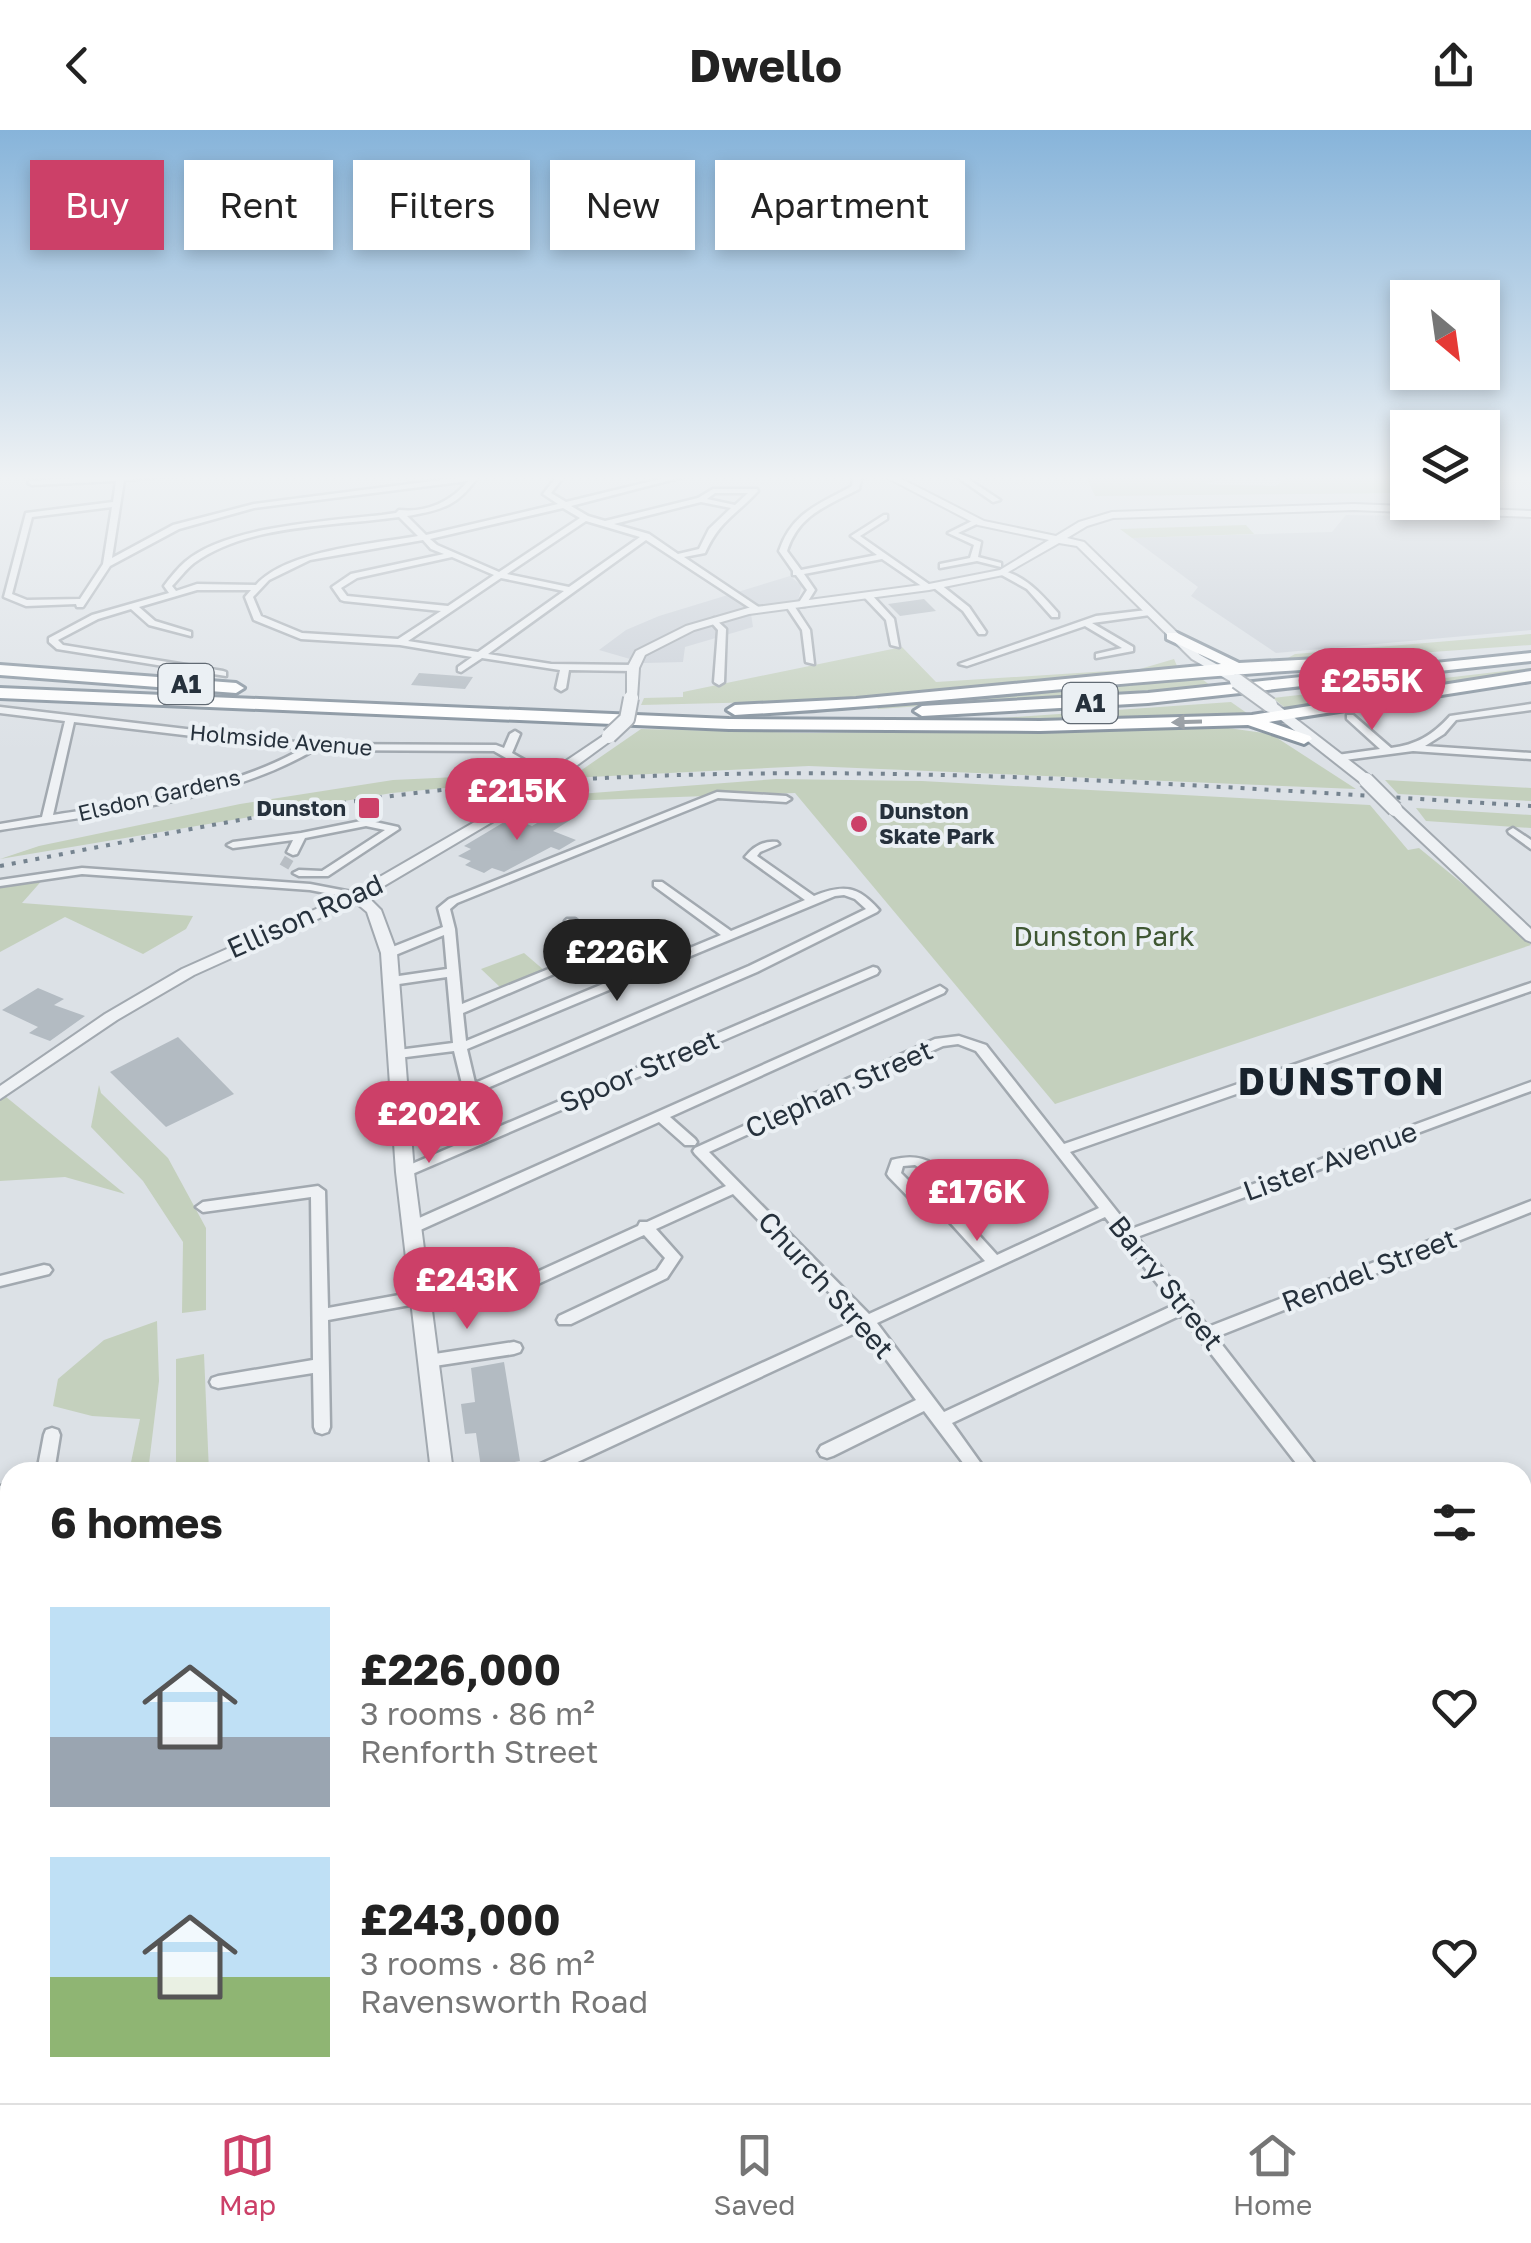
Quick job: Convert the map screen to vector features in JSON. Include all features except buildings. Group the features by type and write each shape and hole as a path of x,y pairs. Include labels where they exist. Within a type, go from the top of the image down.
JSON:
{"highway":[{"path":"1177,640 1225,662 1252,667 1531,653"},
{"path":"1150,677 1184,666 1177,640"},
{"name":"A1","path":"0,670 372,698 646,712 864,713 1081,704 1531,653"},
{"name":"A1","path":"0,679 341,706 729,724 1140,707 1531,664"},
{"path":"646,712 856,704 1150,677 1222,676 1252,667"},
{"path":"1230,721 1271,711 1319,709 1531,676"},
{"path":"0,693 341,706"},
{"path":"729,724 1040,726 1230,721 1304,734 1303,718 1319,709"}],"street":[{"path":"14,567 7,595 26,603 83,601"},
{"path":"94,617 79,611 104,567"},
{"path":"174,594 168,586 174,576 189,567"},
{"path":"286,567 256,587 249,606 257,618 280,630 323,638 400,642 483,653 565,668 633,668 640,653 654,643 714,621 759,610 933,587 1001,568 1030,587 1055,615"},
{"path":"396,567 354,576 336,587 344,598 450,608"},
{"path":"481,567 571,590"},
{"path":"400,642 512,567"},
{"path":"461,669 603,567"},
{"path":"695,567 759,610"},
{"path":"792,567 811,590 796,605"},
{"path":"796,573 826,567"},
{"path":"901,567 966,609 982,632"},
{"path":"1104,567 1196,657 1366,780 1528,930"},
{"path":"223,674 60,648 52,642 58,634 94,617 174,594 210,586 256,587"},
{"path":"868,596 890,619 896,644"},
{"path":"796,605 806,630 811,662"},
{"path":"134,607 152,624 188,634"},
{"path":"964,664 1086,623 1147,613"},
{"path":"714,621 722,629 719,682"},
{"path":"1086,623 1120,642 1095,653"},
{"path":"561,688 565,668"},
{"name":"Ellison Road","path":"0,1094 118,1012 188,972 357,896 504,809 609,736 627,719 633,668"},
{"path":"1413,748 1441,732 1453,718 1531,707"},
{"name":"Holmside Avenue","path":"0,710 312,747 496,748 522,764 556,774"},
{"path":"1350,716 1388,751"},
{"path":"46,819 70,718"},
{"path":"1441,732 1479,752"},
{"path":"506,753 516,734"},
{"name":"Elsdon Gardens","path":"0,827 236,778 298,758 312,747"},
{"path":"1334,756 1413,748 1531,756"},
{"path":"470,1090 449,973 449,929 444,908 717,795 786,799"},
{"path":"233,845 366,822 394,829 324,874 299,872"},
{"path":"1513,830 1531,846"},
{"path":"292,852 301,836"},
{"path":"773,844 756,850 751,857 813,900"},
{"path":"275,884 284,867"},
{"path":"0,883 82,870 275,884 357,896 374,910 388,953 392,982 406,1172 441,1462"},
{"path":"658,884 729,935"},
{"path":"398,1054 460,1046 842,889 857,894 874,910 401,1120"},
{"path":"571,921 635,974"},
{"path":"388,953 449,929"},
{"name":"Spoor Street","path":"406,1172 873,971"},
{"path":"457,1011 555,972"},
{"path":"392,982 449,973"},
{"path":"1061,1150 1531,987"},
{"path":"414,1227 940,990"},
{"name":"Clephan Street","path":"695,1147 940,1042 959,1040 980,1048"},
{"name":"Barry Street","path":"980,1048 1305,1462"},
{"name":"Lister Avenue","path":"1128,1235 1531,1086"},
{"name":"Church Street","path":"661,1116 864,1319 972,1462"},
{"path":"509,1291 736,1187"},
{"path":"203,1207 318,1191 322,1427"},
{"name":"Rendel Street","path":"1207,1334 1531,1206"},
{"path":"561,1462 864,1319 1108,1210"},
{"path":"949,1212 994,1261"},
{"path":"564,1320 662,1274 673,1258 645,1226"},
{"path":"0,1280 44,1270"},
{"path":"322,1315 421,1297"},
{"path":"941,1421 1186,1306"},
{"path":"428,1361 514,1348"},
{"path":"218,1382 322,1365"},
{"path":"827,1451 927,1402"},
{"path":"47,1462 52,1435"}],"shaded area":[{"path":"1171,567 1530,567 1531,630 1276,653 1191,596 1198,587"},
{"path":"790,576 802,586 798,600 750,607 753,627 685,647 683,662 644,663 599,650 626,630 659,616"}],"green space":[{"path":"1531,634 1531,645 1279,663 1295,654"},
{"path":"902,647 936,682 1140,669 1174,659 1177,666 838,700 641,705 644,698 683,697 683,692"},
{"path":"1531,668 1531,673 1289,711 1273,698"},
{"path":"1198,676 1211,686 878,709 875,705"},
{"path":"1231,702 1251,716 958,721"},
{"path":"1228,728 1271,734 1356,789 809,766 570,778 641,729 811,733"},
{"path":"520,774 522,781 392,793 0,859 39,846 240,804 393,780"},
{"name":"Dunston Park","path":"776,779 922,781 1370,805 1408,850 1419,848 1512,924 1531,945 1055,1104 795,793 535,802 539,797"},
{"path":"1385,780 1531,788 1531,801 1398,794"},
{"path":"1416,808 1531,815 1531,828 1426,821"},
{"path":"45,877 22,903 193,916 186,929 143,954 65,917 0,952 0,886"},
{"path":"524,953 545,971 501,988 481,969"},
{"path":"99,1085 101,1093 168,1158 206,1228 206,1310 182,1313 183,1242 143,1181 91,1127"},
{"path":"0,1092 125,1194 65,1177 0,1181"},
{"path":"157,1321 159,1381 149,1462 131,1462 140,1419 92,1416 53,1406 58,1379 104,1340"},
{"path":"204,1354 209,1462 176,1462 176,1359"}],"tunnel":[{"path":"284,867 293,852"}],"railway":[{"path":"0,866 371,799 496,785 625,777 1014,777 1531,806"}],"place":[{"name":"Dunston","path":"369,808"},
{"name":"Dunston Skate Park","path":"859,824"}],"district":[{"name":"DUNSTON","path":"1342,1082"}]}
